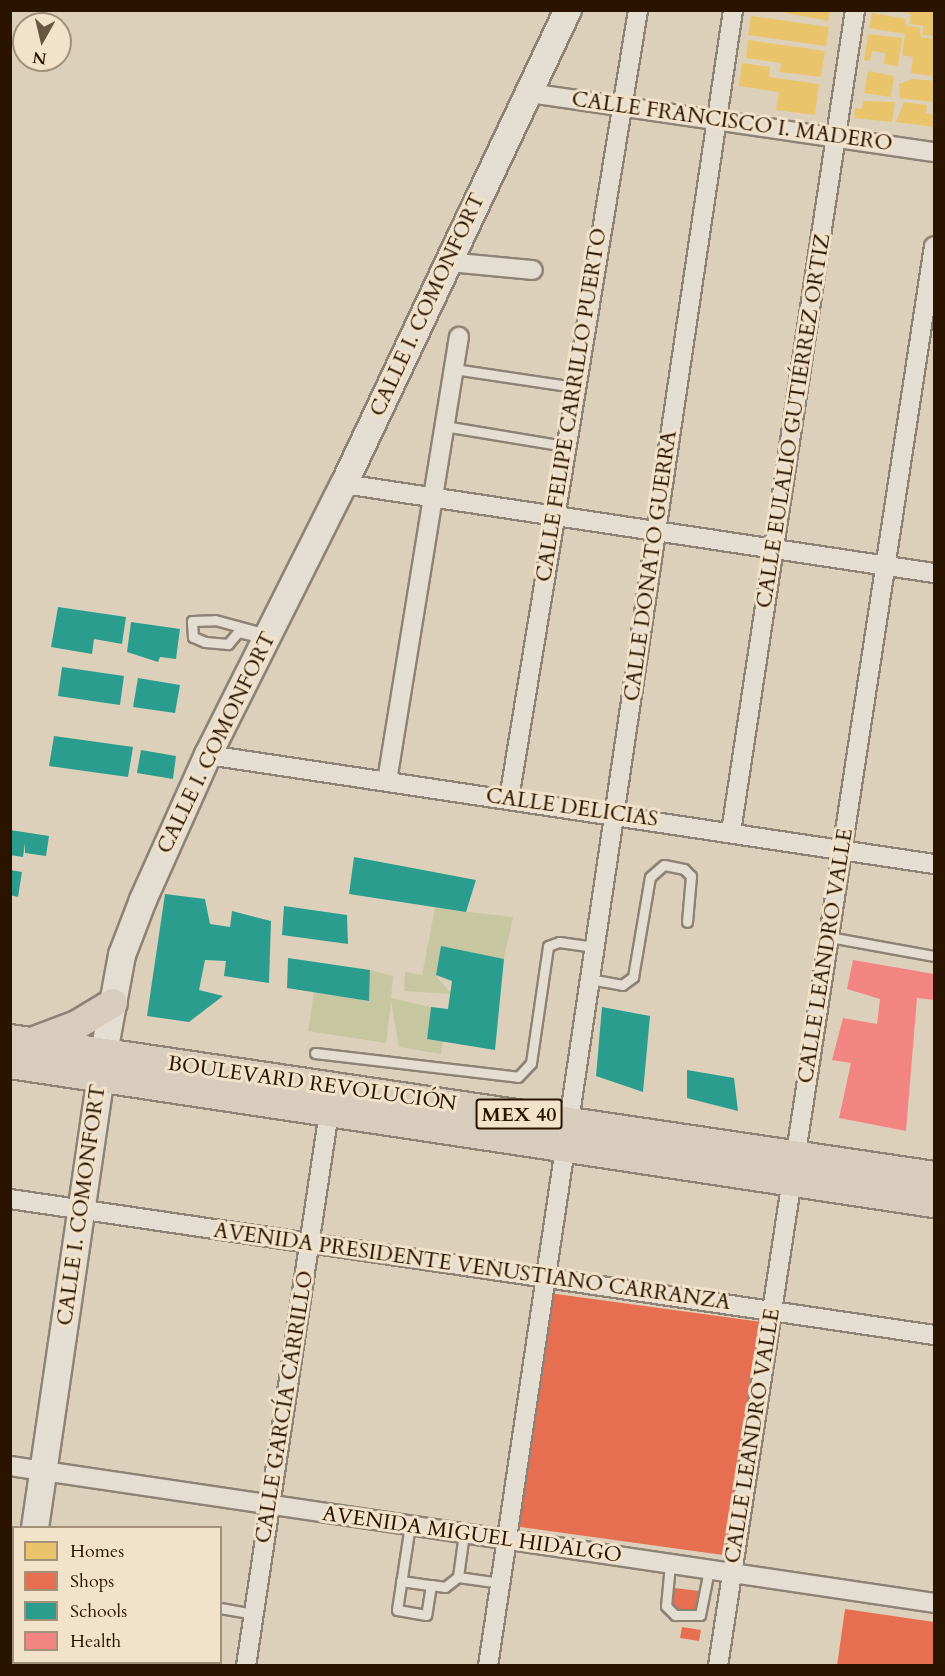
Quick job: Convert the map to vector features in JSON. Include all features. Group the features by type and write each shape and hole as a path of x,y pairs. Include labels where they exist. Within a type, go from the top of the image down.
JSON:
{"main road":[{"name":"CALLE I. COMONFORT","path":"35,1526 102,1065 122,956 143,900 208,755 344,483 568,10"},
{"path":"21,1041 77,1025 113,1003"},
{"name":"BOULEVARD REVOLUCIÓN","path":"21,1041 102,1065 567,1134"},
{"name":"MEX 40","path":"10,1064 102,1065 329,1112 567,1134 794,1168 934,1176"},
{"name":"MEX 40","path":"794,1168 934,1203"}],"street":[{"name":"CALLE FELIPE CARRILLO PUERTO","path":"509,799 638,10"},
{"name":"CALLE DONATO GUERRA","path":"488,1665 734,10"},
{"name":"CALLE EULALIO GUTIÉRREZ ORTIZ","path":"731,832 855,10"},
{"name":"CALLE FRANCISCO I. MADERO","path":"529,93 934,152"},
{"name":"CALLE LEANDRO VALLE","path":"718,1665 934,246"},
{"path":"448,262 533,270"},
{"path":"387,781 459,338"},
{"path":"344,483 934,573"},
{"name":"CALLE DELICIAS","path":"208,755 614,814 934,864"},
{"name":"CALLE GARCÍA CARRILLO","path":"246,1665 329,1112"},
{"name":"AVENIDA PRESIDENTE VENUSTIANO CARRANZA","path":"10,1198 934,1335"},
{"name":"AVENIDA MIGUEL HIDALGO","path":"10,1466 934,1603"}],"lane":[{"path":"454,369 575,387"},
{"path":"444,426 565,446"},
{"path":"215,620 268,637 238,632 228,644 205,642 193,637 192,621 215,620"},
{"path":"589,979 622,985 633,977 650,877 664,865 684,869 691,876 687,922"},
{"path":"829,937 934,956"},
{"path":"315,1053 518,1077 531,1063 548,946 559,942 593,947"},
{"path":"410,1525 397,1610 426,1615 431,1585"},
{"path":"401,1581 446,1587 458,1577 464,1533"},
{"path":"670,1564 666,1606 675,1616 700,1615 709,1570"},
{"path":"458,1577 500,1583"},
{"path":"222,1608 253,1614"}],"green space":[{"path":"435,908 513,917 504,959 441,946 436,975 451,994 404,991 405,972 422,975"},
{"path":"370,970 393,976 391,998 431,1007 428,1039 443,1041 441,1054 399,1047 391,1001 386,1043 308,1031 314,992 369,1001"}],"building: Homes":[{"path":"770,10 830,10 828,21"},
{"path":"895,10 934,10 934,36 922,35 924,26 909,24 911,14"},
{"path":"872,13 906,19 905,25 920,28 921,37 934,39 933,76 911,73 913,57 902,55 905,34 869,28"},
{"path":"751,16 829,27 826,46 748,35"},
{"path":"868,34 902,38 898,66 884,64 885,53 872,51 870,61 864,60"},
{"path":"748,40 825,51 821,77 780,72 781,63 746,58"},
{"path":"742,63 770,67 769,77 819,84 815,115 776,110 779,92 739,86"},
{"path":"868,71 894,76 891,97 864,93"},
{"path":"913,79 934,81 934,102 900,98 899,84"},
{"path":"863,101 895,102 892,122 854,118 855,108 862,109"},
{"path":"904,102 927,105 926,113 933,114 934,127 896,122"}],"building: Shops":[{"path":"549,1293 762,1322 723,1555 513,1526"},
{"path":"674,1588 700,1591 696,1611 674,1610"},
{"path":"845,1609 934,1622 934,1666 837,1666"},
{"path":"682,1627 701,1630 699,1641 680,1638"}],"building: Schools":[{"path":"58,607 126,617 122,644 94,639 92,654 51,647"},
{"path":"131,622 180,629 176,659 160,657 158,662 127,652"},
{"path":"62,667 124,676 120,705 58,696"},
{"path":"138,678 180,685 175,713 133,707"},
{"path":"54,736 133,747 128,777 49,766"},
{"path":"141,750 176,756 173,779 137,773"},
{"path":"10,830 49,836 46,856 25,853 25,843 23,857 10,855"},
{"path":"354,857 476,880 466,912 349,894"},
{"path":"10,870 22,872 18,897 10,895"},
{"path":"165,894 205,899 210,924 230,927 232,911 271,921 269,983 224,976 226,961 205,960 199,990 223,996 189,1022 147,1016"},
{"path":"284,906 347,915 348,944 282,935"},
{"path":"441,946 504,959 495,1050 427,1039 431,1007 448,1009 452,981 436,975"},
{"path":"288,958 370,970 369,1001 287,988"},
{"path":"602,1007 650,1016 643,1092 596,1076"},
{"path":"687,1070 734,1078 738,1111 687,1098"}],"building: Health":[{"path":"853,960 934,974 934,1000 917,998 906,1131 839,1118 851,1063 832,1060 843,1018 877,1024 880,999 847,989"}]}
